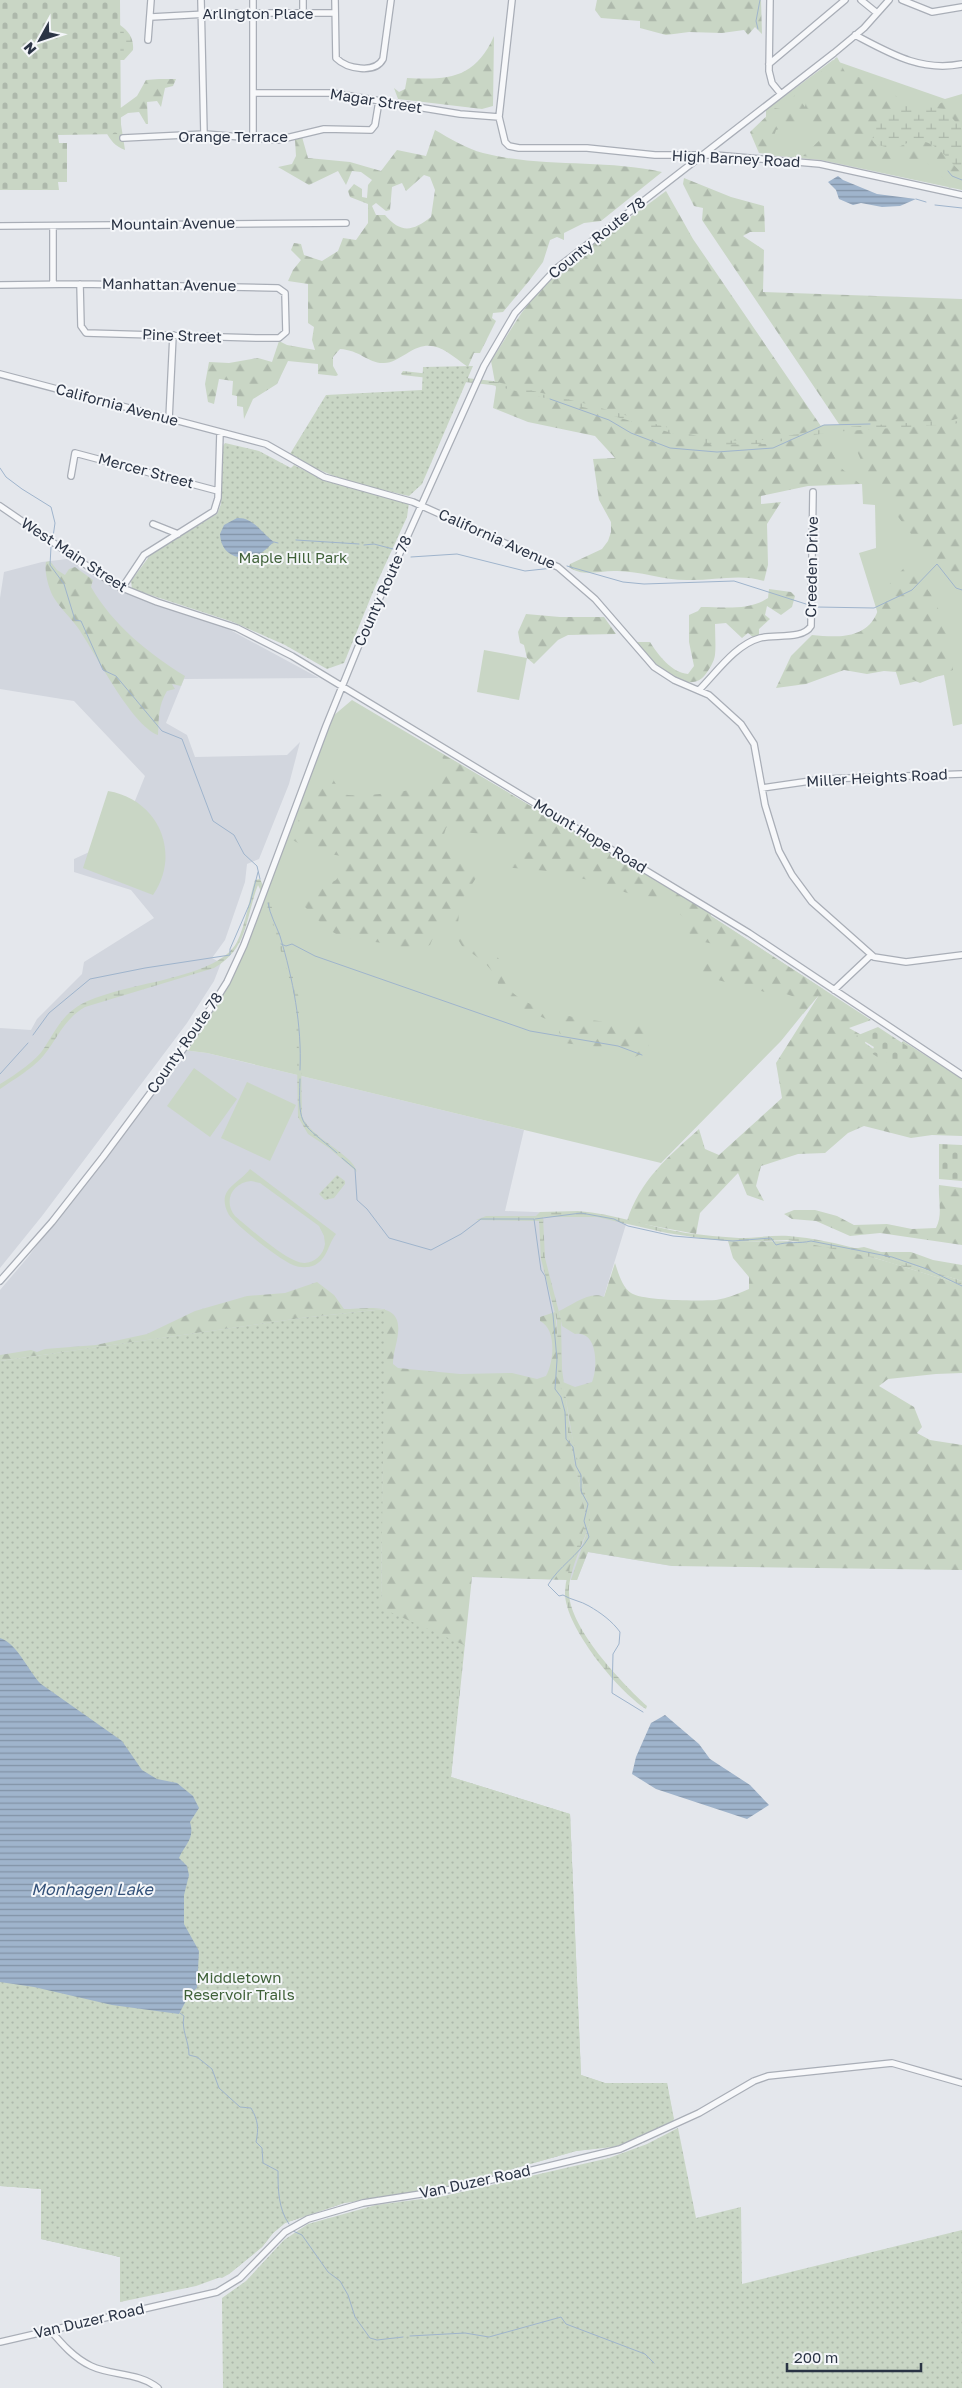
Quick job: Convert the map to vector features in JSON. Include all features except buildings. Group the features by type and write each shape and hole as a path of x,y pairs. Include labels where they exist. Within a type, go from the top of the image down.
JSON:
{"street":[{"path":"148,40 151,0"},
{"path":"202,0 204,134"},
{"path":"253,0 253,137"},
{"path":"303,0 303,13"},
{"path":"335,0 337,59 345,64 373,68 378,66 383,59 391,0"},
{"path":"499,117 512,0"},
{"path":"770,0 769,64 771,80 781,94"},
{"path":"769,64 844,0"},
{"path":"861,0 878,14"},
{"name":"County Route 78","path":"0,1281 78,1189 212,1009 244,945 342,686 484,366 515,313 557,268 855,35 878,14 889,0"},
{"path":"902,0 932,12 962,7"},
{"name":"Arlington Place","path":"151,17 254,13 334,14"},
{"path":"855,35 924,66 938,68 962,64"},
{"name":"Magar Street","path":"253,93 327,92 460,114 499,117"},
{"name":"Orange Terrace","path":"123,138 204,134 278,140 324,129 371,130 375,125 379,101"},
{"name":"High Barney Road","path":"499,117 504,138 509,145 519,148 580,148 655,155 700,155 820,164 962,194"},
{"name":"Mountain Avenue","path":"0,226 346,223"},
{"path":"53,226 53,284"},
{"name":"Manhattan Avenue","path":"0,285 80,284 257,287 284,290 286,332 282,337"},
{"name":"Pine Street","path":"80,284 82,330 86,333 282,337"},
{"path":"169,419 173,335"},
{"name":"California Avenue","path":"0,374 272,447 304,467 334,480 391,494 421,505 558,566 590,595 654,667 674,680 699,690 724,706 746,730 756,753 762,788 779,851 796,882 812,902 871,955"},
{"path":"122,588 144,555 211,514 217,505 220,433"},
{"name":"Mercer Street","path":"71,476 75,453 218,491"},
{"name":"Creeden Drive","path":"699,690 734,654 751,642 765,637 804,633 811,626 813,492"},
{"name":"West Main Street","path":"0,506 93,571 122,588 156,602 206,618"},
{"path":"152,524 178,534"},
{"name":"Mount Hope Road","path":"206,618 237,628 268,642 342,686 749,933 962,1075"},
{"name":"Miller Heights Road","path":"762,788 824,779 962,774"},
{"path":"834,990 871,955 884,960 906,962 962,955"},
{"name":"Van Duzer Road","path":"0,2342 217,2292 240,2278 286,2232 308,2219 382,2199 453,2189 620,2149 699,2113 754,2081 768,2076 892,2063 962,2083"},
{"path":"50,2330 66,2348 88,2365 138,2378 158,2388"}],"shaded area":[{"path":"76,558 79,568 108,584 129,594 208,618 319,678 184,679 166,723 187,735 195,757 287,755 300,742 289,784 259,859 247,864 245,882 225,940 212,958 221,963 214,981 187,1023 42,1216 0,1268 0,1028 31,1030 37,1019 82,974 84,962 154,918 131,890 74,872 74,859 120,838 145,776 74,701 0,689 0,598 4,572 42,562"},
{"path":"183,1050 207,1053 524,1130 505,1211 589,1214 627,1221 601,1306 672,1566 588,1552 577,1580 472,1577 468,1600 381,1608 385,1309 0,1361 0,1290 28,1257"}],"green space":[{"path":"0,0 120,0 121,134 58,135 59,143 67,143 67,182 58,182 59,190 0,190"},
{"path":"597,0 761,0 762,34 755,27 748,35 744,30 722,33 689,32 666,35 640,28 640,21 601,18 595,10"},
{"path":"120,25 126,30 133,42 133,50 124,60 119,60"},
{"path":"494,36 493,106 482,109 398,99 394,88 399,92 405,89 407,78 448,77 469,69 478,61"},
{"path":"837,57 845,72 881,85 911,107 926,110 943,102 962,100 962,120 955,129 962,139 962,184 949,188 938,170 923,161 899,159 862,162 803,156 822,138 822,129 810,124 794,124 776,130 768,154 759,153 750,132 775,108 786,110 795,94 805,107 810,82"},
{"path":"833,60 945,99 962,94 962,190 821,160 766,155 766,110"},
{"path":"176,79 173,86 165,88 161,107 157,101 147,102 148,124 146,124 139,112 128,113 120,118 125,150 119,147 106,132 111,115 137,96 146,80"},
{"path":"907,105 944,109 962,129 962,173 929,143 912,141 893,149 875,144 872,140 876,127 895,107"},
{"path":"435,130 471,149 505,158 640,168 662,172 601,221 584,223 564,233 564,240 557,237 550,240 543,262 529,281 503,312 493,313 492,318 496,321 480,353 474,353 468,367 445,351 431,346 415,349 395,360 384,363 379,363 353,352 340,349 333,357 333,366 338,375 336,376 318,374 318,364 288,361 277,384 253,399 244,419 243,407 237,406 237,396 232,395 233,381 219,379 214,404 208,402 205,384 209,362 229,363 258,358 272,362 279,341 287,345 315,350 312,340 314,327 308,323 308,284 288,281 293,270 301,260 291,250 294,243 301,244 304,255 322,261 338,251 343,238 356,240 368,223 368,204 350,197 348,191 354,184 362,189 362,197 367,198 368,185 372,180 361,172 352,171 346,185 338,171 309,185 278,167 292,164 296,156 295,140 302,137 308,158 350,162 381,171 397,150 426,156","holes":["424,175 430,177 435,190 431,217 425,222 413,228 402,228 385,215 376,215 372,206 376,203 386,211 390,210 392,187 402,183 406,191"]},
{"path":"684,178 731,197 764,206 765,232 750,232 743,236 764,250 763,292 962,299 962,605 961,589 947,582 896,514 893,500 875,484 863,465 848,430 843,430 702,220 703,208 694,206 683,184"},
{"path":"666,191 693,239 825,432 821,433 841,468 860,484 808,486 761,496 761,504 781,502 767,524 768,565 764,581 736,577 678,580 623,571 585,573 569,567 570,564 602,549 608,541 611,532 611,522 599,500 593,459 615,458 595,436 528,422 493,408 496,388 491,361 532,299 553,277 569,264"},
{"path":"473,366 422,484 409,496 333,476 290,454 326,395 422,390 423,367"},
{"path":"403,371 493,381 587,404 714,441 765,440 830,428 953,420 962,417 962,421 955,424 831,432 766,444 713,445 586,408 492,385 402,375"},
{"path":"962,413 962,724 953,726 944,675 900,685 859,553 876,548 875,505 863,504 862,484 761,483 761,439 824,425 870,425"},
{"name":"Maple Hill Park","path":"225,443 259,451 291,468 294,465 325,481 409,503 407,517 375,587 344,663 327,669 285,645 233,622 132,589 131,581 151,554 217,514 221,504 223,446"},
{"path":"50,561 57,570 65,575 69,569 75,567 93,580 91,587 121,626 145,648 185,676 181,686 172,684 175,689 167,691 164,696 160,712 158,735 148,729 126,704 78,628 54,598 46,571 46,562"},
{"path":"908,564 931,594 948,629 953,670 920,683 897,672 884,671 867,674 844,670 806,684 776,688 791,656 812,635 838,636 863,630 876,614 885,590"},
{"path":"769,589 791,592 795,596 792,607 781,615 767,606 765,615 770,619 759,629 759,635 754,638 748,633 742,638 726,623 715,624 714,658 707,673 697,681 688,682 667,673 634,642 650,642 661,658 671,667 688,674 694,666 689,642 689,615 698,611 701,607 744,607 753,605 768,598"},
{"path":"526,614 560,617 604,617 616,634 568,635 558,640 534,664 527,658 524,645 520,643 518,632"},
{"path":"484,650 527,658 519,700 477,692"},
{"path":"352,700 710,912 711,916 823,989 781,1041 661,1163 207,1053 183,1050 231,972 333,716"},
{"path":"439,752 710,912 711,916 871,1020 849,1028 867,1038 865,1043 889,1060 903,1041 962,1079 962,1136 932,1135 911,1138 864,1126 848,1133 825,1153 798,1154 761,1166 756,1186 764,1201 747,1195 738,1173 700,1213 696,1234 627,1221 639,1193 647,1181 699,1129 705,1149 719,1155 782,1098 776,1063 819,995 803,1014 798,1007 801,999 786,994 777,995 686,972 685,967 700,961 732,958 736,954 736,949 691,939 686,920 664,898 633,895 593,881 548,871 503,867 532,850 541,842 541,837 535,834 516,837 452,831 456,826 450,824 446,828 441,844 445,850 467,858 474,863 476,878 460,903 458,924 470,941 500,960 504,967 507,986 517,996 531,1004 549,1011 589,1020 640,1024 649,1033 648,1050 635,1057 613,1049 564,1043 559,1032 559,1025 513,1004 502,993 493,972 484,962 462,946 448,923 443,921 438,926 430,945 407,952 391,944 343,938 326,928 298,900 336,880 348,862 347,857 312,851 291,839 309,794 319,788 331,766 334,781 342,794 383,794 424,786 445,775 447,766"},
{"path":"108,791 125,796 140,805 152,816 160,830 165,846 165,862 161,879 153,895 83,868"},
{"path":"260,879 269,898 300,1001 302,1116 313,1132 348,1159 354,1165 357,1172 329,1148 308,1134 298,1117 296,1001 265,899 258,885 240,942 225,960 214,968 85,1007 66,1023 49,1049 35,1064 0,1089 0,1084 39,1055 60,1023 74,1009 112,992 186,974 208,966 225,956 237,942 255,880"},
{"path":"878,1027 910,1048 897,1069 871,1053 874,1047 856,1036"},
{"path":"194,1068 237,1099 210,1137 167,1106"},
{"path":"247,1082 296,1105 270,1161 221,1138"},
{"path":"939,1144 962,1145 962,1181 939,1179"},
{"path":"250,1169 336,1234 323,1259 315,1265 307,1267 293,1265 259,1242 229,1215 225,1206 226,1193","holes":["244,1182 260,1183 319,1226 324,1236 325,1244 324,1249 315,1260 301,1263 289,1258 235,1216 230,1204 231,1194 234,1189"]},
{"path":"337,1175 345,1181 345,1184 334,1198 325,1200 319,1194"},
{"path":"939,1185 962,1188 962,1245 880,1233 850,1236 816,1221 792,1219 784,1214 794,1210 815,1210 837,1216 854,1225 887,1224 912,1229 936,1228 940,1212"},
{"path":"578,1211 686,1233 719,1237 789,1236 811,1239 876,1254 962,1281 962,1285 875,1258 787,1240 738,1242 667,1233 597,1217 543,1217 545,1258 561,1320 562,1369 569,1422 590,1515 590,1523 571,1576 569,1593 578,1623 588,1639 624,1684 647,1706 646,1709 621,1688 608,1673 583,1639 573,1622 567,1606 566,1583 586,1522 586,1515 566,1423 558,1369 557,1321 541,1259 539,1221 476,1220 486,1216 536,1216 540,1212"},
{"path":"728,1241 789,1241 828,1246 886,1261 962,1285 962,1373 888,1379 879,1386 914,1407 922,1427 917,1433 930,1440 962,1445 962,1570 672,1566 588,1552 577,1580 571,1580 590,1523 590,1515 573,1441 563,1382 575,1387 592,1382 595,1360 592,1344 588,1338 583,1334 575,1334 562,1326 559,1311 593,1295 604,1297 615,1263 625,1287 637,1296 672,1300 716,1300 741,1293 749,1289 749,1277 733,1258"},
{"path":"864,1247 881,1252 911,1252 933,1260 962,1265 962,1281 876,1254 852,1249"},
{"path":"317,1282 334,1295 344,1309 383,1309 301,1318 0,1361 0,1355 31,1350 37,1352 45,1349 96,1345 147,1334 195,1311 247,1296 285,1293"},
{"name":"Middletown Reservoir Trails","path":"385,1309 381,1608 464,1645 451,1777 570,1814 581,2075 605,2083 667,2083 674,2122 624,2145 576,2151 453,2186 344,2203 285,2223 273,2233 262,2247 229,2274 196,2286 120,2302 120,2257 41,2239 41,2189 0,2186 0,1361 301,1318"},
{"name":"Middletown Reservoir Trails","path":"384,1310 394,1315 398,1322 393,1364 398,1368 460,1374 512,1373 537,1379 546,1376 552,1355 549,1331 540,1321 540,1317 555,1312 566,1423 586,1522 567,1580 472,1577 451,1777 570,1814 581,2075 605,2083 667,2083 674,2119 613,2147 576,2151 453,2186 344,2203 285,2223 273,2233 262,2247 222,2278 203,2274 120,2302 120,2257 41,2239 41,2189 0,2186 0,1982 381,1608"},
{"path":"678,2128 696,2218 741,2207 742,2284 962,2230 962,2388 223,2388 222,2298 246,2281 284,2240 308,2224 376,2205 444,2196 609,2158 647,2144"}],"water":[{"path":"838,176 843,180 877,194 916,199 900,206 882,207 861,203 853,205 839,199 836,190 828,182"},
{"path":"237,518 243,518 253,523 274,542 258,555 251,557 238,557 227,552 221,541 220,534 224,525"},
{"name":"Monhagen Lake","path":"0,1638 12,1645 41,1684 122,1741 142,1770 157,1779 177,1783 193,1796 199,1808 190,1822 191,1833 189,1841 179,1858 187,1866 189,1875 184,1895 184,1924 199,1951 197,1988 189,1995 179,2014 112,2005 34,1987 0,1982"},
{"path":"665,1715 699,1744 710,1759 750,1785 769,1805 747,1819 656,1789 632,1774 636,1757 651,1723"}],"waterway":[{"path":"758,29 756,21 760,0"},
{"path":"948,171 952,176 962,180"},
{"path":"916,199 926,202"},
{"path":"935,205 962,208"},
{"path":"550,399 609,420 631,433 670,448 717,452 773,448 824,425 870,424"},
{"path":"0,468 6,477 51,507 55,523 53,537"},
{"path":"296,540 359,544"},
{"path":"274,542 278,543"},
{"path":"364,545 374,544 393,549"},
{"path":"51,547 50,565 64,584 75,620 81,621 103,670 116,676 162,731 182,739 213,821 234,835 244,854 257,866 260,879"},
{"path":"411,557 457,554 525,571 553,568"},
{"path":"816,607 874,608 912,590 937,564 956,588 962,590"},
{"path":"567,566 623,582 644,584 734,581 809,605"},
{"path":"33,1035 49,1013 90,979 145,968 230,955 230,949 250,903 258,872"},
{"path":"268,903 280,936 293,985 300,1036 300,1070"},
{"path":"281,944 286,946 292,944 315,956 530,1031 618,1046 642,1055"},
{"path":"0,1074 28,1043"},
{"path":"300,1079 300,1108 305,1124 337,1153"},
{"path":"342,1158 355,1169 357,1200 367,1209 389,1238 431,1250 461,1234 481,1219 534,1219 541,1270 545,1276 553,1315 557,1360 555,1389 561,1397 565,1412 566,1439 573,1447 576,1466 581,1475 581,1491 588,1504 584,1521 589,1537 580,1550 557,1572 548,1585 559,1596 563,1595 598,1611 620,1632 619,1644 613,1654 612,1693 643,1712"},
{"path":"535,1219 581,1213 614,1219 628,1226 673,1236 733,1241 771,1238 776,1245 811,1241 892,1257 927,1269 962,1286"},
{"path":"180,2013 184,2016 183,2021 189,2055 197,2057 212,2069 219,2088 240,2107 251,2108 257,2124 256,2142 262,2148 263,2163 278,2171 281,2205 289,2224"},
{"path":"293,2231 302,2235 328,2272 340,2281 348,2295 355,2317 370,2338 377,2340 403,2337"},
{"path":"410,2336 465,2333 489,2337 561,2317 566,2324 645,2354 654,2363"}]}
